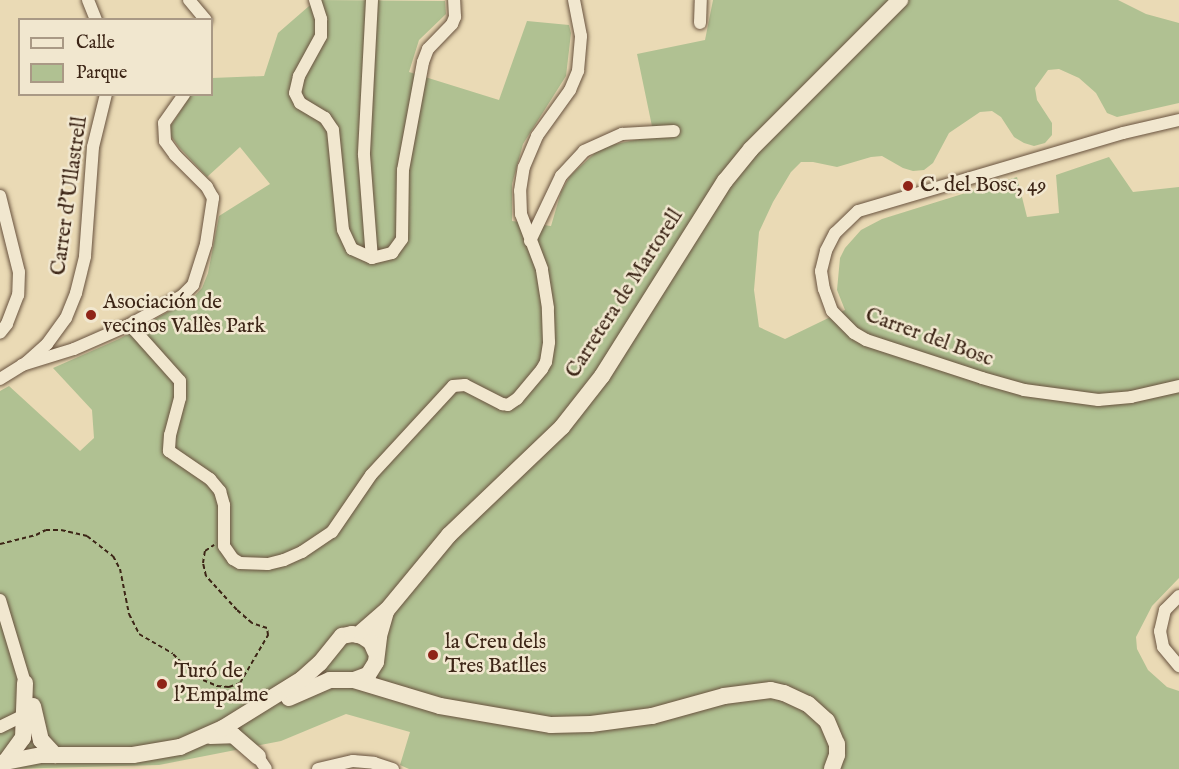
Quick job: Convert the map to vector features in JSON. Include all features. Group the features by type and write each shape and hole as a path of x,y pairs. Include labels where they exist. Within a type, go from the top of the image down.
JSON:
{"main road":[{"name":"Carretera de Martorell","path":"3,762 55,755 145,753 180,747 223,728 302,680 330,652 334,643 342,636 358,634 387,610 449,536 540,450 583,402 625,340 714,197 751,149 900,0"},
{"name":"Carretera de Martorell","path":"223,728 250,719 301,692 330,680 368,675 375,658 387,610"},
{"path":"358,634 371,642 375,658 395,689 414,700"},
{"path":"330,652 332,668 348,679 414,700 520,722 591,724 652,716 724,696 771,690 784,693 808,704 827,721 837,744 837,755 832,769"},
{"path":"25,683 29,714 42,740 55,755"},
{"path":"3,762 23,738 29,714"},
{"path":"250,719 247,735 262,763"},
{"path":"206,736 233,735 262,763"}],"street":[{"path":"88,0 95,18"},
{"path":"189,0 204,18"},
{"path":"315,0 321,19 321,36 299,76 295,93 300,103 325,118 333,129 343,230 352,249 372,258 392,253 402,239 403,170 423,62 428,49 452,24 455,17 454,0"},
{"path":"372,0 364,155 372,258"},
{"path":"130,325 180,381 180,398 170,435 169,451 210,478 220,491 224,505 223,541 227,553 240,563 268,564 302,552 332,532 371,475 453,386 465,385 502,404 508,405 517,399 546,362 549,342 548,308 542,268 521,214 523,175 537,136 570,90 578,71 581,36 573,0"},
{"path":"700,23 701,0"},
{"name":"Carrer d'Ullastrell","path":"0,379 22,365 55,334 66,318 76,293 85,256 93,147 106,96"},
{"path":"22,365 74,349 130,325 189,291 197,275 206,244 213,198 207,187 168,146 163,135 164,123 183,96"},
{"name":"Carrer del Bosc","path":"1179,120 1123,133 858,211 835,233 826,251 821,271 824,289 832,311 854,333 866,340 982,378 1024,390 1098,400 1131,397 1179,386"},
{"path":"530,241 561,176 584,151 622,134 674,131"},
{"path":"0,196 19,272 18,295 0,333"},
{"path":"1179,596 1165,610 1160,631 1163,647 1179,666"},
{"path":"0,600 25,683"},
{"path":"0,727 29,714"},
{"path":"318,769 353,761 374,763 393,769"}],"path":[{"path":"0,544 36,535 46,530 61,530 87,536 113,556 120,569 129,614 139,634 173,654 196,677 217,686 229,687 240,683 268,635 267,628 252,623 206,576 203,562 205,551 223,541"}],"green space":[{"path":"316,0 445,1 446,14 419,40 409,72 499,100 527,21 569,25 571,33 566,76 523,144 512,184 512,221 551,226 561,192 570,176 596,152 611,145 654,136 637,54 705,40 713,0 1118,0 1146,14 1179,23 1179,103 1117,117 1107,113 1096,93 1079,78 1059,69 1048,70 1035,88 1037,100 1052,123 1052,135 1045,143 1034,146 1014,137 1001,117 992,111 980,112 949,133 933,163 924,170 913,171 903,168 882,156 837,167 801,162 791,172 773,202 759,232 754,290 759,327 785,339 845,310 837,290 840,258 845,248 861,230 882,219 1017,177 1027,217 1059,213 1056,175 1109,157 1133,192 1179,187 1179,578 1152,606 1136,637 1137,649 1148,670 1167,687 1179,691 1179,769 409,769 400,765 410,732 346,714 281,741 159,765 6,769 0,754 0,391 9,386 80,451 94,438 92,410 53,368 119,339 193,298 202,288 208,273 219,216 270,184 240,147 207,177 178,146 171,136 170,127 190,96 213,96 213,78 264,76 278,33"}],"place":[{"name":"C. del Bosc, 49","path":"908,186"},
{"name":"Asociación de vecinos Vallès Park","path":"91,315"},
{"name":"la Creu dels Tres Batlles","path":"433,655"},
{"name":"Turó de l'Empalme","path":"162,684"}]}
